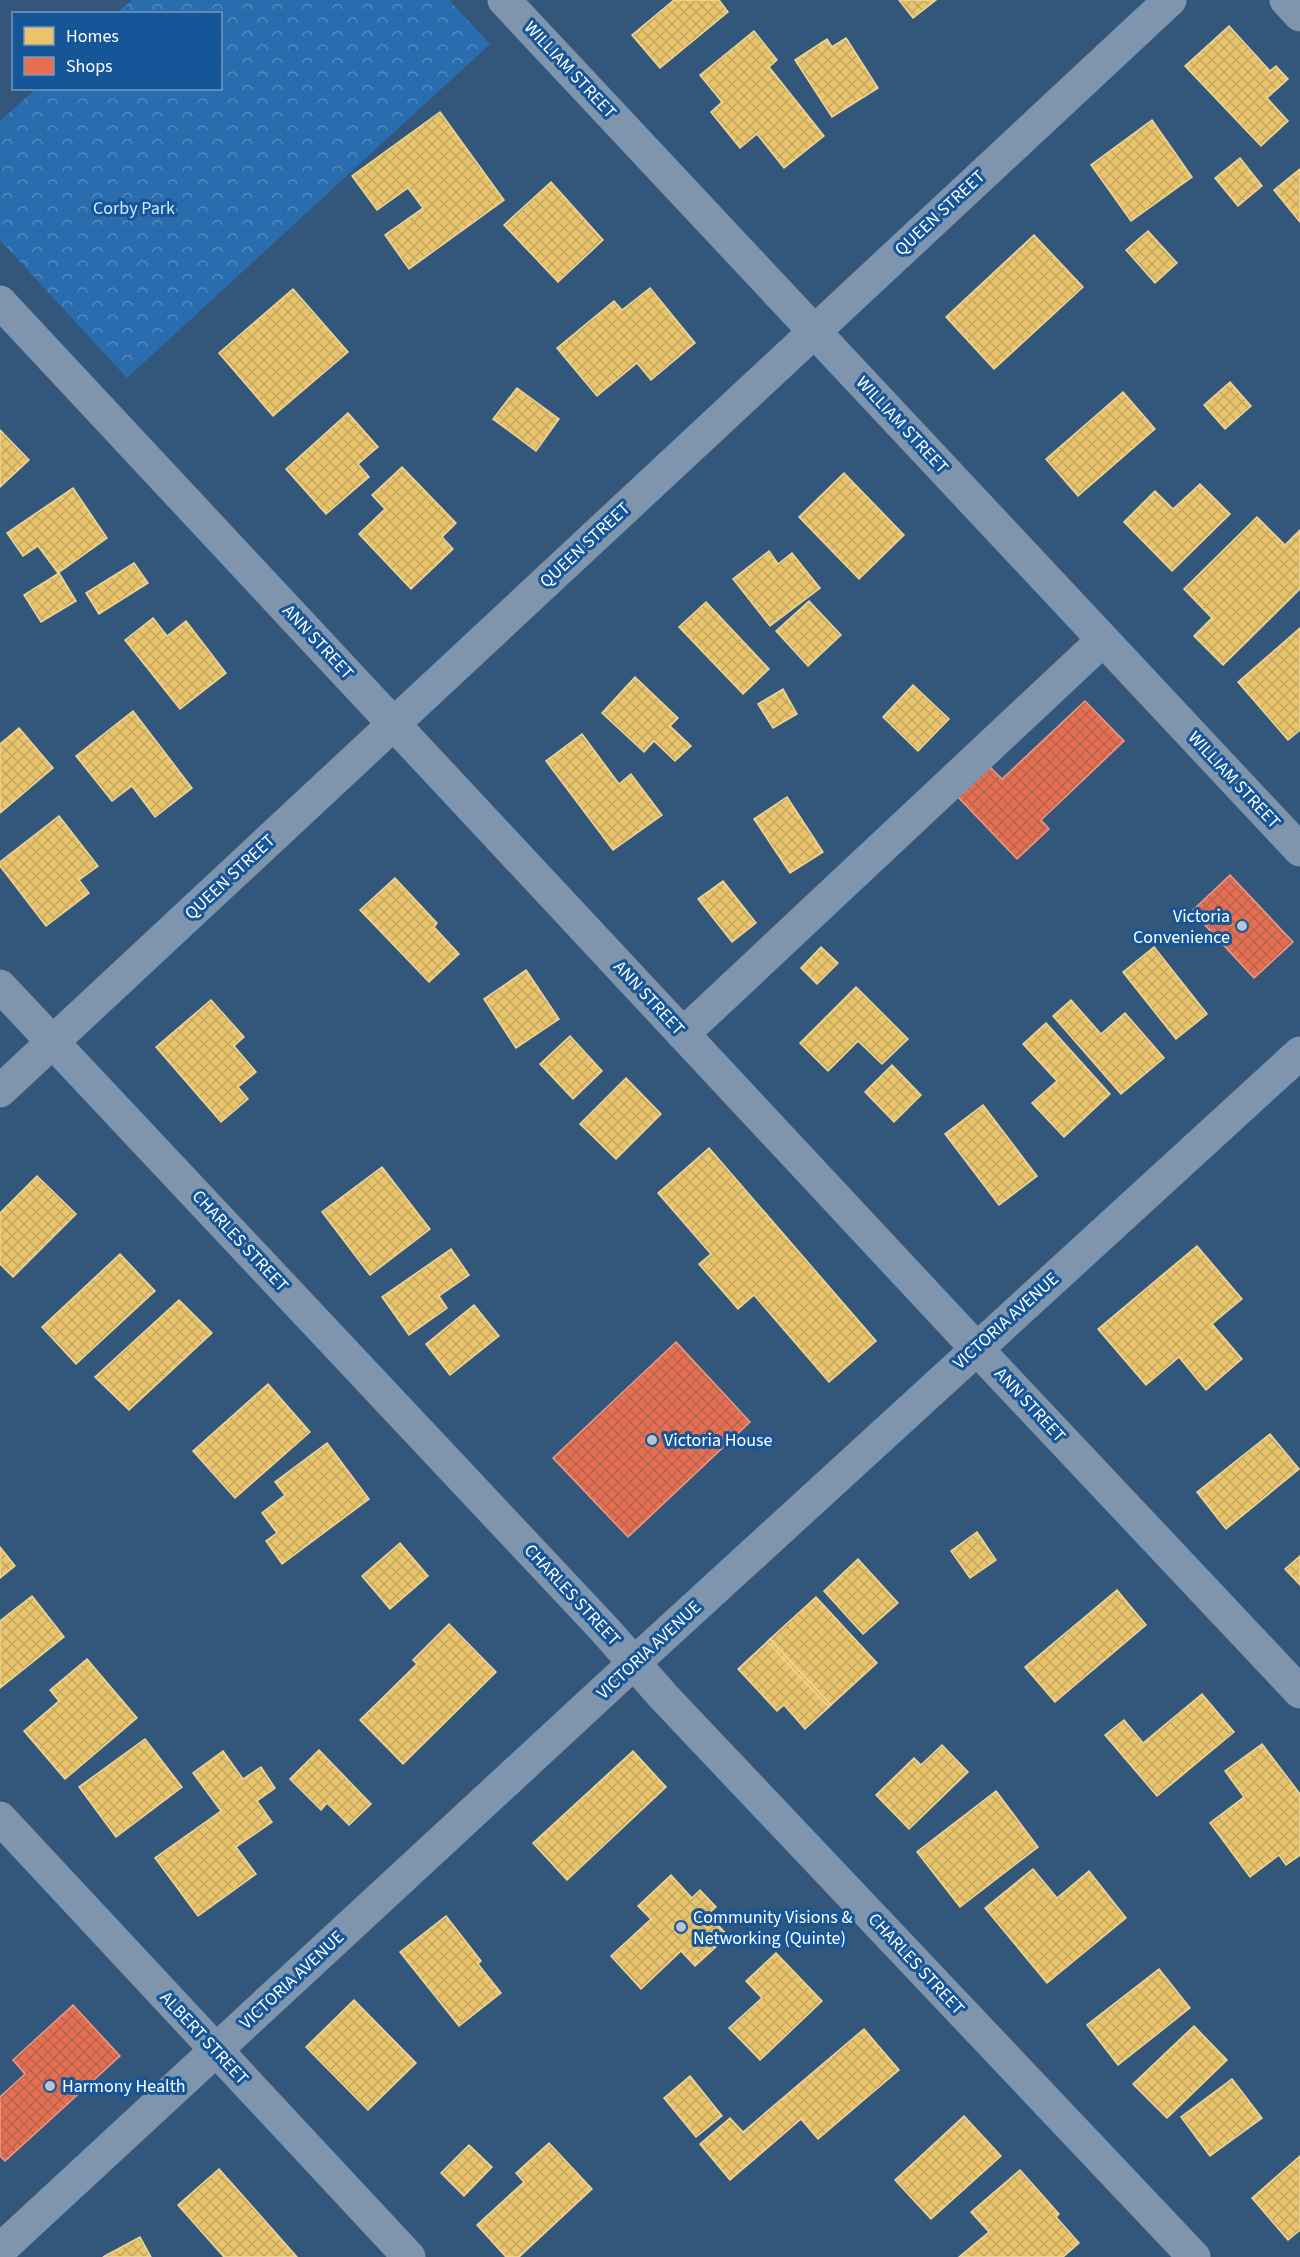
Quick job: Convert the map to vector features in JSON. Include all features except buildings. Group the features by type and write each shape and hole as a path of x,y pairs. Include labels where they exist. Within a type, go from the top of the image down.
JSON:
{"street":[{"name":"WILLIAM STREET","path":"504,0 1300,850"},
{"name":"QUEEN STREET","path":"0,1091 813,330 1170,0"},
{"path":"1286,0 1300,15"},
{"name":"ANN STREET","path":"0,302 1300,1692"},
{"path":"684,1034 1103,640"},
{"name":"CHARLES STREET","path":"0,986 671,1704 1194,2257"},
{"name":"VICTORIA AVENUE","path":"0,2250 976,1348 1300,1053"},
{"name":"ALBERT STREET","path":"0,1818 409,2257"}],"green space":[{"name":"Corby Park","path":"132,0 449,0 490,44 127,378 0,240 0,121 35,90 222,90 222,12 118,12"}],"place":[{"name":"Victoria Convenience","path":"1242,926"},
{"name":"Victoria House","path":"652,1440"},
{"name":"Community Visions & Networking (Quinte)","path":"681,1927"},
{"name":"Harmony Health","path":"50,2086"}]}
